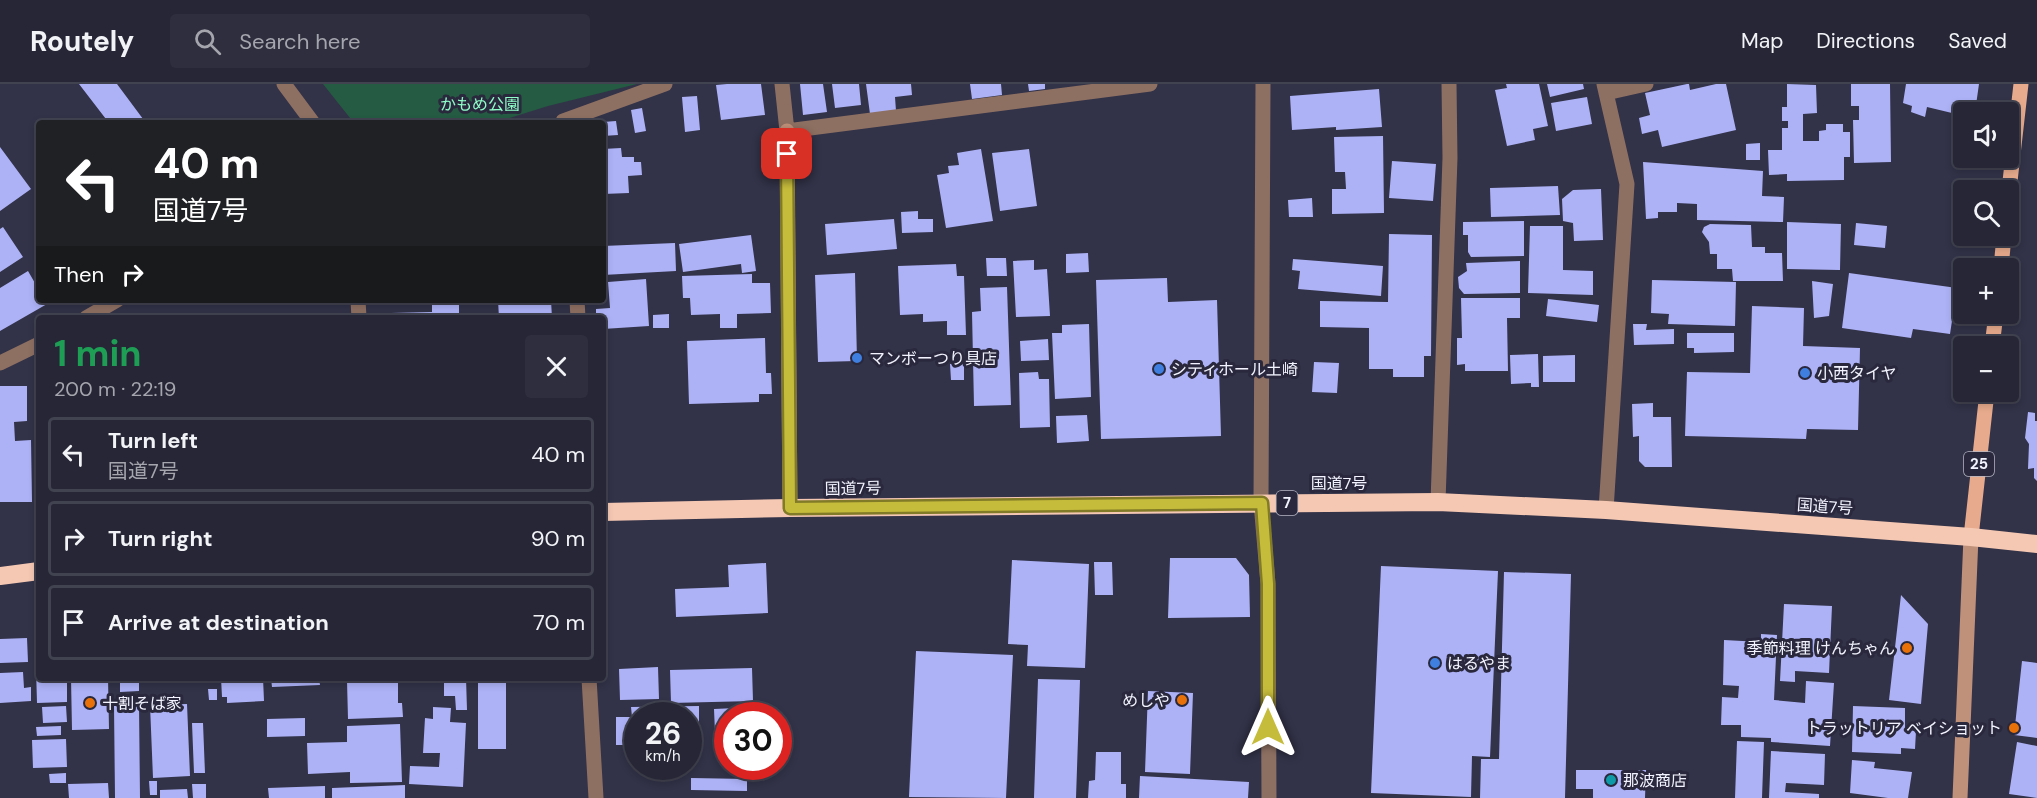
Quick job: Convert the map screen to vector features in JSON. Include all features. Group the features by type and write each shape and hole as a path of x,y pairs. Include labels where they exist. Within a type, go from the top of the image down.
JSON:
{"highway":[{"name":"国道7号","path":"606,512 1438,502 1606,510 2037,544"},
{"path":"0,576 36,571"}],"main road":[{"path":"2010,180 2021,84"},
{"name":"25","path":"1971,537 1986,402"}],"street":[{"path":"284,84 311,120"},
{"path":"566,120 665,84"},
{"path":"782,84 787,131 790,508"},
{"path":"787,131 1150,84"},
{"path":"1263,84 1262,503 1268,584 1269,798"},
{"path":"1438,502 1450,158 1449,84"},
{"path":"1606,510 1628,183 1605,89 1646,84"},
{"path":"91,315 112,303"},
{"path":"0,363 36,345"},
{"path":"1960,798 1971,537"},
{"path":"589,681 596,798"}],"green space":[{"name":"かもめ公園","path":"323,84 637,84 548,106 504,120 352,120"}],"building":[{"path":"79,84 117,84 144,120 107,120"},
{"path":"761,84 765,115 721,120 716,85"},
{"path":"800,84 823,84 827,112 803,115"},
{"path":"832,84 859,84 861,105 835,108"},
{"path":"866,84 911,84 912,95 895,97 896,111 870,114"},
{"path":"970,84 1001,84 1002,95 972,99"},
{"path":"1028,84 1045,84 1045,89 1029,91"},
{"path":"1506,84 1539,84 1548,126 1533,129 1535,140 1507,146 1495,90 1507,88"},
{"path":"1547,84 1583,84 1584,89 1550,97"},
{"path":"1689,84 1690,90 1726,84 1736,130 1662,147 1658,130 1642,134 1639,118 1650,115 1645,93"},
{"path":"1787,84 1816,85 1817,113 1803,114 1803,141 1819,141 1819,131 1826,130 1826,124 1843,124 1843,132 1850,132 1850,157 1844,157 1844,180 1787,181 1787,174 1769,175 1768,150 1782,150 1782,128 1788,128 1788,121 1782,121 1782,107 1787,107"},
{"path":"1851,84 1890,84 1891,162 1854,163 1853,120 1859,120 1859,106 1851,106"},
{"path":"1906,84 1979,84 1976,102 1953,102 1953,123 1951,123 1952,113 1927,107 1925,117 1911,112 1912,106 1903,103"},
{"path":"1379,89 1382,127 1292,130 1290,96"},
{"path":"697,96 700,130 685,132 682,97"},
{"path":"1587,97 1592,124 1556,131 1551,103"},
{"path":"642,108 646,131 635,133 631,110"},
{"path":"616,121 618,135 606,136 606,122"},
{"path":"1383,136 1384,213 1332,214 1332,189 1346,189 1345,172 1335,172 1334,137"},
{"path":"1760,143 1760,160 1746,160 1746,144"},
{"path":"0,147 31,189 0,211"},
{"path":"621,148 622,157 634,157 634,162 641,162 642,175 628,176 629,193 606,194 606,149"},
{"path":"981,149 993,221 946,228 937,175 949,173 948,166 959,165 957,153"},
{"path":"1029,149 1037,206 1000,211 992,153"},
{"path":"1392,161 1436,164 1433,201 1389,198"},
{"path":"1643,162 1763,171 1762,196 1784,197 1783,222 1697,220 1697,204 1677,203 1677,212 1658,212 1658,218 1646,219"},
{"path":"1558,186 1560,215 1491,217 1490,188"},
{"path":"1601,189 1603,240 1574,241 1573,223 1563,221 1562,199 1573,190"},
{"path":"1312,198 1313,217 1289,217 1288,200"},
{"path":"918,211 918,219 933,219 933,232 902,233 901,212"},
{"path":"894,219 897,249 827,255 825,224"},
{"path":"1524,221 1524,256 1471,257 1468,252 1468,235 1463,235 1463,222"},
{"path":"1787,222 1841,224 1840,270 1787,269"},
{"path":"1856,223 1887,226 1885,248 1854,245"},
{"path":"1710,224 1751,225 1752,247 1765,247 1765,253 1782,253 1783,281 1733,281 1732,269 1717,269 1717,254 1710,254 1709,242 1702,232 1704,227"},
{"path":"1530,226 1563,226 1563,270 1593,271 1593,295 1528,293"},
{"path":"3,227 23,257 0,272 0,229"},
{"path":"1389,234 1432,235 1431,356 1424,356 1424,377 1393,377 1393,369 1369,369 1369,328 1320,327 1320,301 1388,302"},
{"path":"751,235 756,271 742,273 741,264 683,272 679,244"},
{"path":"675,243 676,271 606,275 606,246"},
{"path":"1088,253 1089,272 1066,273 1066,254"},
{"path":"986,258 1006,258 1007,276 987,276"},
{"path":"1293,259 1383,266 1381,296 1298,289 1300,271 1292,270"},
{"path":"1034,260 1034,270 1047,269 1050,316 1016,317 1013,261"},
{"path":"1520,261 1520,293 1464,294 1459,288 1458,277 1467,271 1466,263"},
{"path":"956,264 957,276 964,276 966,335 947,335 947,321 923,322 923,314 900,315 898,266"},
{"path":"28,271 36,285 36,303 47,304 0,331 0,288"},
{"path":"855,273 857,361 818,362 815,275"},
{"path":"1849,273 1953,287 1950,334 1913,329 1911,338 1842,328"},
{"path":"752,274 752,283 770,283 771,313 737,314 737,328 720,328 720,314 691,315 690,298 683,298 682,276"},
{"name":"シティホール土崎","path":"1167,278 1168,302 1217,300 1221,436 1101,439 1096,280"},
{"path":"646,279 649,326 606,329 606,315 596,315 596,309 610,308 608,282"},
{"path":"1652,280 1736,282 1735,326 1668,324 1669,314 1651,313"},
{"path":"1812,281 1833,284 1829,316 1814,318"},
{"path":"1007,287 1011,405 974,406 972,312 981,311 980,288"},
{"path":"1461,298 1520,298 1520,318 1507,318 1508,371 1465,371 1465,364 1457,365 1457,338 1462,338"},
{"path":"1548,299 1599,305 1597,322 1546,316"},
{"path":"459,303 459,315 391,315 391,313 432,312 432,304"},
{"path":"498,303 551,303 552,315 499,315"},
{"name":"小西タイヤ","path":"1752,306 1804,308 1803,346 1860,348 1858,430 1807,429 1806,439 1685,436 1687,372 1750,373"},
{"path":"669,314 669,328 653,328 653,315"},
{"path":"1089,324 1091,397 1055,399 1052,333 1062,333 1062,325"},
{"path":"1633,324 1647,324 1646,330 1674,329 1674,344 1634,345"},
{"path":"1687,333 1734,333 1734,352 1694,353 1694,348 1687,348"},
{"path":"765,338 766,373 771,373 772,394 759,394 759,402 689,404 687,341"},
{"path":"1048,339 1049,360 1021,361 1020,341"},
{"path":"1538,354 1539,387 1531,387 1531,383 1511,384 1510,355"},
{"path":"1575,355 1575,382 1543,382 1543,356"},
{"path":"1314,362 1339,363 1337,393 1312,392"},
{"path":"964,363 964,380 951,380 950,364"},
{"path":"1038,372 1039,379 1049,379 1050,427 1020,428 1019,373"},
{"path":"0,386 27,386 27,421 14,422 15,441 31,440 32,502 0,502"},
{"path":"1653,403 1653,417 1671,417 1672,467 1645,467 1639,461 1639,436 1633,437 1632,404"},
{"path":"2028,412 2035,413 2035,421 2037,421 2037,481 2034,478 2034,468 2028,469 2029,444 2025,438"},
{"path":"1087,415 1089,441 1057,443 1056,416"},
{"path":"1170,558 1236,558 1249,575 1250,617 1168,618"},
{"path":"1012,560 1089,564 1085,668 1027,666 1028,645 1008,644"},
{"path":"1094,562 1112,562 1113,595 1095,595"},
{"path":"766,563 768,613 676,617 675,589 729,587 728,565"},
{"name":"はるやま","path":"1381,566 1498,571 1490,757 1472,756 1471,797 1371,793"},
{"path":"1504,572 1571,574 1565,798 1480,798 1481,759 1499,759"},
{"path":"1901,595 1928,624 1921,704 1889,700"},
{"path":"1784,604 1832,606 1829,673 1795,671 1795,682 1780,681"},
{"path":"1761,634 1777,635 1774,700 1805,703 1806,681 1834,683 1830,746 1771,742 1771,738 1741,737 1741,725 1721,725 1722,697 1738,698 1739,686 1723,685 1724,640 1761,642"},
{"path":"27,638 28,662 0,663 0,639"},
{"path":"916,651 1013,655 1006,798 909,797"},
{"path":"2022,661 2037,663 2037,738 2014,735"},
{"path":"658,667 659,699 620,700 619,669"},
{"path":"752,668 753,701 671,702 670,670"},
{"path":"23,672 24,688 31,687 31,701 0,703 0,673"},
{"path":"1038,679 1080,680 1076,798 1034,798"},
{"path":"36,681 67,681 67,702 37,703"},
{"name":"十割そば家","path":"71,681 108,681 109,729 72,730"},
{"path":"120,681 139,681 139,691 120,692"},
{"path":"221,681 263,681 264,701 227,703 227,697 222,697"},
{"path":"271,681 319,681 320,685 272,687"},
{"path":"347,681 398,681 398,703 402,703 403,717 348,719"},
{"path":"444,681 466,681 467,710 456,710 455,696 444,696"},
{"path":"478,681 506,681 506,749 478,749"},
{"path":"208,689 217,689 217,700 209,700"},
{"path":"1148,691 1193,693 1190,774 1145,772"},
{"path":"187,704 190,776 153,778 150,705"},
{"path":"114,705 139,705 140,798 115,798"},
{"path":"66,706 67,722 43,723 42,707"},
{"path":"1853,706 1905,708 1905,730 1916,731 1915,749 1901,748 1901,754 1852,752"},
{"path":"433,707 451,708 450,722 466,723 463,787 409,784 410,766 439,767 440,753 423,753 425,718 433,719"},
{"path":"616,717 624,717 624,745 616,745"},
{"path":"305,718 305,736 267,737 267,719"},
{"path":"192,723 203,723 205,773 194,773"},
{"path":"400,724 402,782 350,783 350,772 308,774 307,743 347,742 347,726"},
{"path":"61,726 61,735 37,736 36,727"},
{"path":"66,739 67,767 33,768 32,740"},
{"path":"1737,741 1764,742 1762,798 1735,798"},
{"path":"2017,742 2037,746 2037,798 2009,794"},
{"path":"1771,751 1825,754 1824,785 1786,783 1785,792 1819,794 1819,798 1769,798"},
{"path":"1096,752 1121,752 1121,784 1126,784 1126,798 1088,798 1089,781 1095,780"},
{"path":"1852,760 1875,762 1874,768 1912,772 1908,798 1850,793"},
{"name":"那波商店","path":"1576,770 1646,770 1645,798 1593,798 1593,789 1576,789"},
{"path":"66,773 66,783 50,783 49,774"},
{"path":"1140,776 1249,782 1248,798 1139,798"},
{"path":"702,778 747,780 747,791 691,790 691,780"},
{"path":"149,781 157,781 157,795 150,795"},
{"path":"108,783 109,798 69,798 68,784"},
{"path":"192,784 206,784 206,798 193,798"},
{"path":"405,785 405,798 332,798 332,788"},
{"path":"325,786 325,798 269,798 268,788"},
{"path":"187,789 188,798 160,798 160,790"}],"place":[{"name":"マンボーつり具店","path":"857,358"},
{"name":"シティホール土崎","path":"1159,369"},
{"name":"小西タイヤ","path":"1805,373"},
{"name":"季節料理 けんちゃん","path":"1907,648"},
{"name":"はるやま","path":"1435,663"},
{"name":"めしや","path":"1182,700"},
{"name":"十割そば家","path":"90,703"},
{"name":"トラットリア ベイショット","path":"2014,728"},
{"name":"那波商店","path":"1611,780"}],"route":[{"path":"787,154 790,508 1262,503 1268,584 1268,727"}]}
